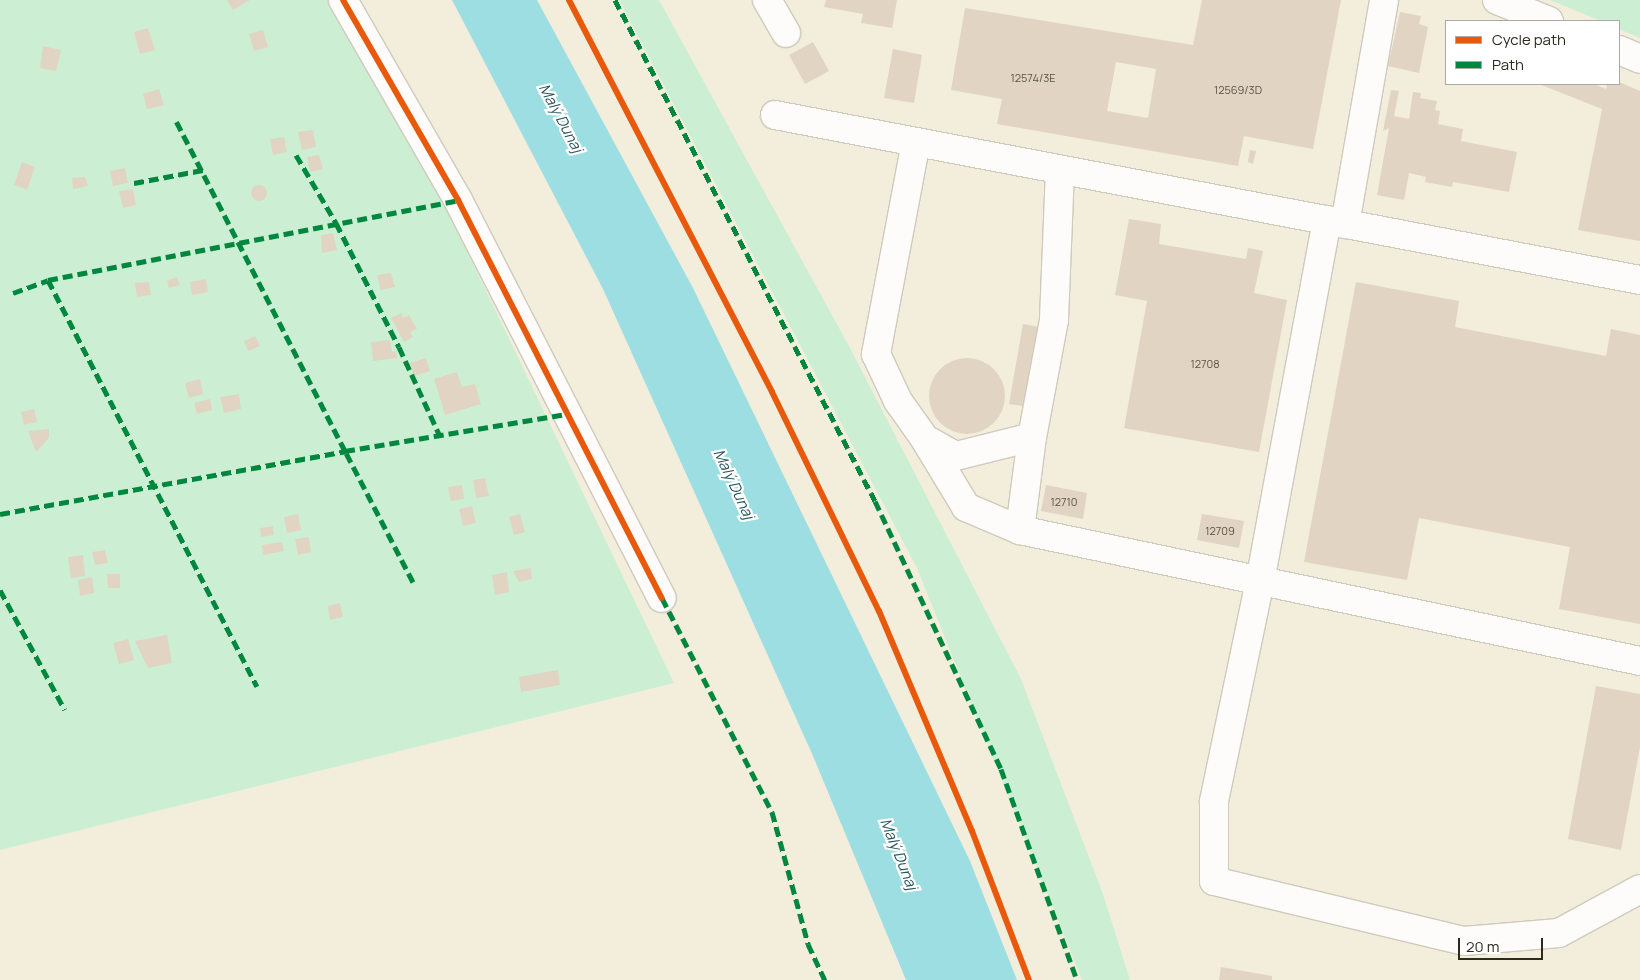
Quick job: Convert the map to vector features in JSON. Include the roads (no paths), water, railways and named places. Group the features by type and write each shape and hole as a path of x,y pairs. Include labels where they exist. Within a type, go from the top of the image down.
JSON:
{"street":[{"path":"343,0 458,200 662,598"},
{"path":"767,0 786,33"},
{"path":"1384,0 1214,802 1214,881 1464,941 1559,933 1640,889"},
{"path":"1498,0 1547,20"},
{"path":"1620,50 1640,59"},
{"path":"775,115 1640,280"},
{"path":"916,142 876,354 898,400 925,439 966,507 1020,530 1640,661"},
{"path":"1020,530 1032,437 1054,320 1060,170"},
{"path":"925,439 956,456 1032,437"}],"water":[{"name":"Malý Dunaj","path":"452,0 537,0 693,288 970,861 1017,980 906,980 813,756 603,289"}]}
